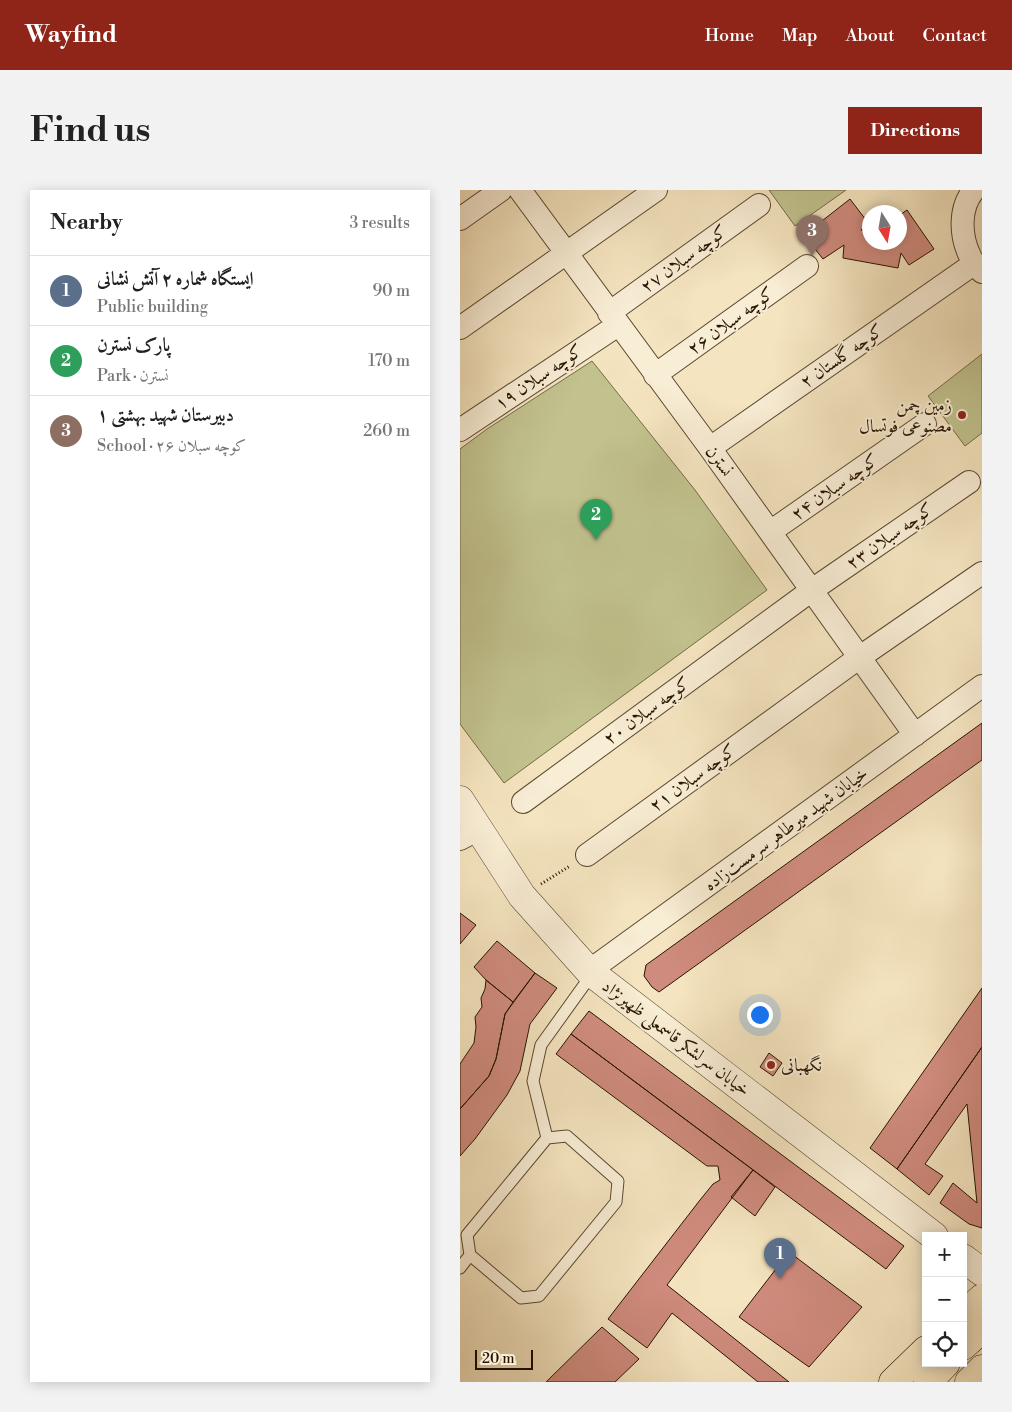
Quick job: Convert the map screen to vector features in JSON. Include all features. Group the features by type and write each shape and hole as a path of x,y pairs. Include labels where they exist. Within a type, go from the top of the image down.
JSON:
{"main road":[{"path":"967,1311 982,1298"},
{"path":"967,1342 982,1329"},
{"path":"893,1382 922,1354"},
{"path":"928,1382 942,1367"}],"street":[{"path":"460,219 501,190"},
{"name":"نسترن","path":"520,190 710,448 915,735"},
{"path":"460,328 656,190"},
{"path":"974,190 963,214 963,236 970,258 979,268"},
{"name":"کوچه سبلان ۲۷","path":"614,319 759,205"},
{"name":"کوچه سبلان ۲۶","path":"655,375 807,266"},
{"name":"کوچه گلستان ۲","path":"710,448 979,268"},
{"name":"کوچه سبلان ۱۹","path":"460,430 614,319"},
{"name":"کوچه سبلان ۲۴","path":"770,532 925,424"},
{"name":"کوچه سبلان ۲۳","path":"812,590 969,482"},
{"name":"کوچه سبلان ۲۱","path":"587,855 860,657 982,573"},
{"name":"کوچه سبلان ۲۰","path":"522,802 812,590"},
{"name":"خیابان شهید میرطاهر سرمست‌زاده","path":"591,972 982,686"},
{"name":"خیابان سرلشکر قاسمعلی ظهیرنژاد","path":"460,800 470,834 522,896 591,972 929,1232"},
{"path":"967,1261 982,1272"}],"lane":[{"path":"546,1138 534,1081 541,1045 591,972"},
{"path":"568,1136 618,1181 616,1202 539,1296 521,1298 470,1255 467,1235 546,1138 568,1136"},
{"path":"460,1268 470,1255"}],"path":[{"path":"522,896 587,855"}],"green space":[{"path":"769,190 846,190 795,226"},
{"name":"زمین چمن مصنوعی فوتسال","path":"982,354 982,433 965,446 928,396"},
{"path":"592,361 695,490 767,590 504,783 460,724 460,449 487,429"}],"building":[{"path":"850,199 862,215 862,250 907,250 907,210 934,249 909,265 901,253 898,268 843,258 844,245 823,259 804,235"},
{"path":"982,723 982,760 659,992 652,987 644,976 646,965"},
{"path":"460,913 476,925 460,944"},
{"path":"497,941 535,973 513,1002 486,980 474,967"},
{"path":"535,973 557,988 530,1024 520,1071 507,1095 475,1139 460,1156 460,1109 489,1076 496,1059 505,1014"},
{"path":"486,980 513,1002 505,1014 496,1059 489,1076 460,1109 460,1064 474,1043 475,1017 482,1007 481,998"},
{"path":"982,988 982,1047 897,1169 870,1148"},
{"path":"589,1011 904,1246 886,1269 571,1034"},
{"path":"571,1034 753,1170 667,1285 789,1382 758,1382 672,1313 647,1348 608,1319 700,1200 713,1184 720,1180 718,1166 707,1166 556,1054"},
{"path":"982,1047 982,1228 969,1224 940,1203 953,1183 977,1203 967,1104 925,1164 943,1176 929,1195 897,1169"},
{"name":"نگهبانی","path":"769,1053 782,1063 773,1076 760,1067"},
{"path":"753,1170 775,1187 755,1216 731,1197"},
{"path":"789,1252 862,1307 809,1367 739,1317"},
{"path":"602,1327 639,1359 615,1382 546,1382"}],"place":[{"name":"دبیرستان شهید بهشتی ۱","path":"812,256"},
{"name":"زمین چمن مصنوعی فوتسال","path":"962,415"},
{"name":"پارک نسترن","path":"596,540"},
{"name":"نگهبانی","path":"771,1065"},
{"name":"ایستگاه شماره ۲ آتش نشانی","path":"780,1279"}]}
